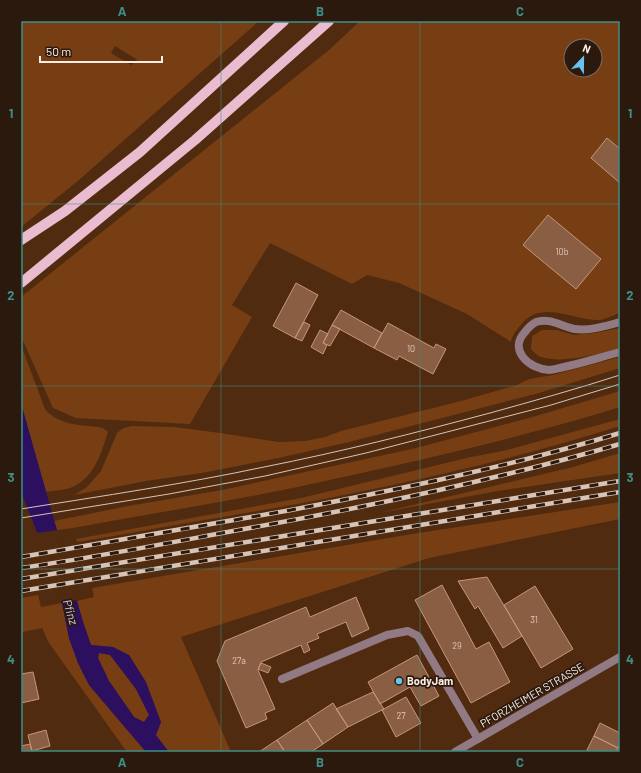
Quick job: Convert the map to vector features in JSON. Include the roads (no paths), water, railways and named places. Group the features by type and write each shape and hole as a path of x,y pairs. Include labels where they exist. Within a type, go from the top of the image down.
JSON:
{"main road":[{"path":"21,240 65,210 140,152 284,21"},
{"path":"21,282 195,140 329,21"}],"street":[{"path":"620,322 596,328 575,329 548,321 538,322 532,325 522,335 519,341 519,347 521,354 526,361 533,366 549,370 586,362 620,352"},
{"path":"282,679 387,634 408,631 418,636 478,739"},
{"name":"PFORZHEIMER STRASSE","path":"456,752 620,657"}],"water":[{"name":"Pfinz","path":"21,403 83,622 91,645 113,647 129,655 146,682 161,722 156,735 169,752 146,752 89,685 78,663 69,638 62,603 21,492","holes":["99,653 110,655 136,689 149,715 144,722 134,717 109,681 98,658"]}],"tram line":[{"path":"21,509 143,490 321,455 490,413 620,375"},
{"path":"21,518 169,494 265,476 366,453 551,405 620,384"}],"railway":[{"path":"21,557 374,494 538,456 620,433"},
{"path":"21,568 127,551 428,493 524,470 620,444"},
{"path":"21,579 620,481"},
{"path":"21,591 620,492"}],"place":[{"name":"BodyJam","path":"399,681"}]}
